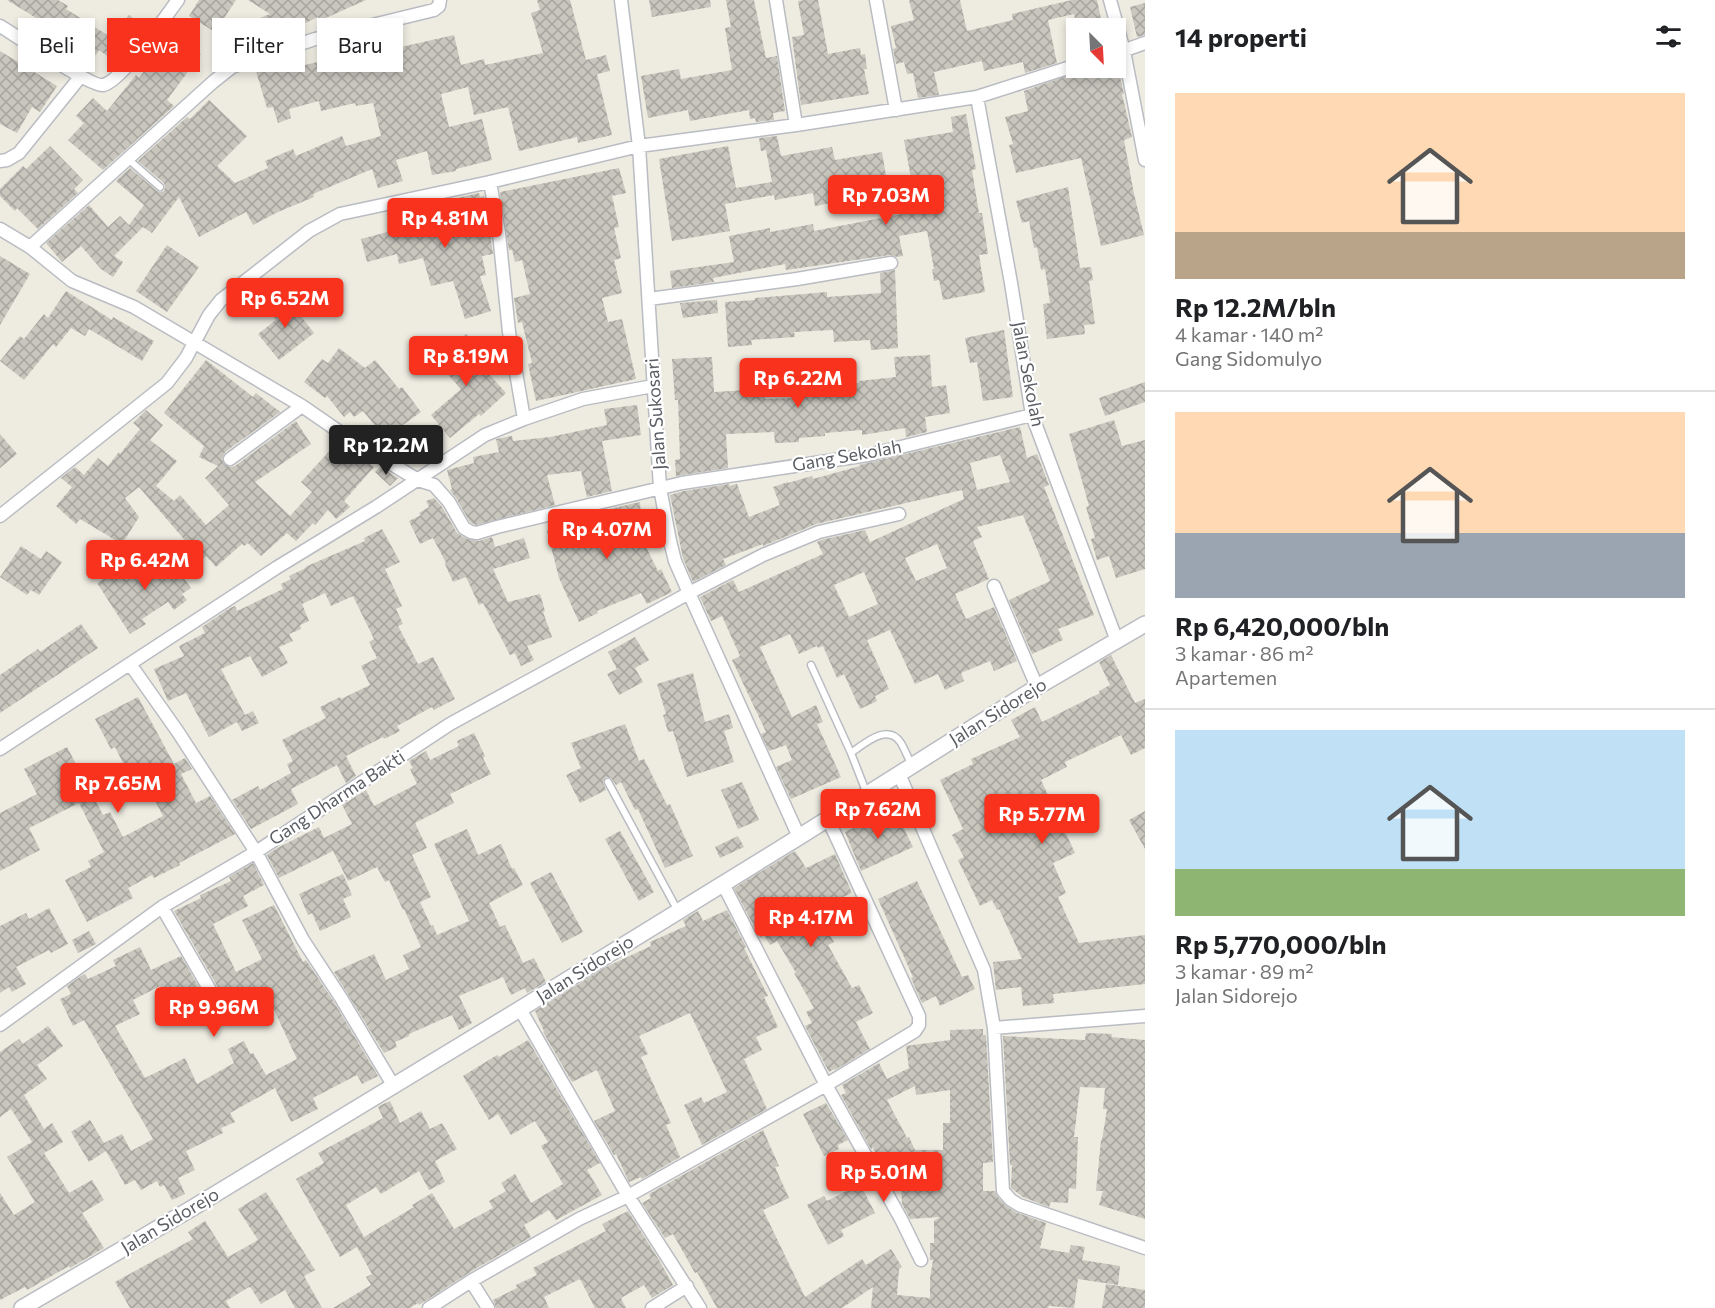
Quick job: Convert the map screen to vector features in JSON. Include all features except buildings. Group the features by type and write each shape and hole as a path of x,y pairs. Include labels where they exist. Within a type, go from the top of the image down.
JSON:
{"street":[{"path":"0,26 98,85 108,83 122,73 178,0"},
{"path":"30,247 232,67 315,39 434,10 439,6 440,0"},
{"name":"Jalan Sukosari","path":"621,0 639,146 660,488 670,542 675,561 799,837"},
{"path":"776,0 796,125"},
{"path":"876,0 896,110"},
{"path":"1110,0 1113,18"},
{"path":"1126,50 1145,43"},
{"path":"0,516 167,383 182,364 209,315 221,300 293,242 323,222 340,214 490,182 639,146 977,97 1066,69"},
{"path":"0,160 7,160 19,153 81,76"},
{"path":"1126,78 1145,160"},
{"name":"Jalan Sekolah","path":"977,97 1011,283 1032,415 1117,641"},
{"path":"490,182 499,233 509,332 524,419"},
{"name":"Gang Sekolah","path":"0,229 30,247 72,282 135,307 302,406 344,435 418,480 434,485 449,502 464,528 471,532 477,533 682,483 868,455 1032,415"},
{"path":"649,298 797,279 891,263"},
{"path":"0,749 276,568 418,480 485,435 583,399 653,386"},
{"path":"230,459 302,406"},
{"name":"Gang Dharma Bakti","path":"0,1025 162,907 256,852 450,724 689,593 764,555 819,532 899,514"},
{"path":"994,586 1037,687"},
{"name":"Jalan Sidorejo","path":"22,1308 194,1207 520,1009 1037,687 1145,624"},
{"path":"130,664 178,732 256,852 303,940 393,1085"},
{"path":"905,770 984,970 993,1028 1002,1186 1006,1196 1019,1204 1145,1248"},
{"path":"429,1308 579,1219 628,1196 826,1085 915,1031 919,1025 919,1016 828,819"},
{"path":"723,884 826,1085 901,1219 921,1260"},
{"path":"162,907 218,1004"},
{"path":"520,1009 628,1196 700,1308"},
{"path":"993,1028 1145,1016"},
{"path":"471,1281 488,1308"},
{"path":"652,1308 687,1286"}],"lane":[{"path":"128,159 160,187"},
{"path":"811,665 867,794"},
{"path":"851,753 873,738 890,734 896,736 901,742 905,770"},
{"path":"608,782 678,912"}]}
